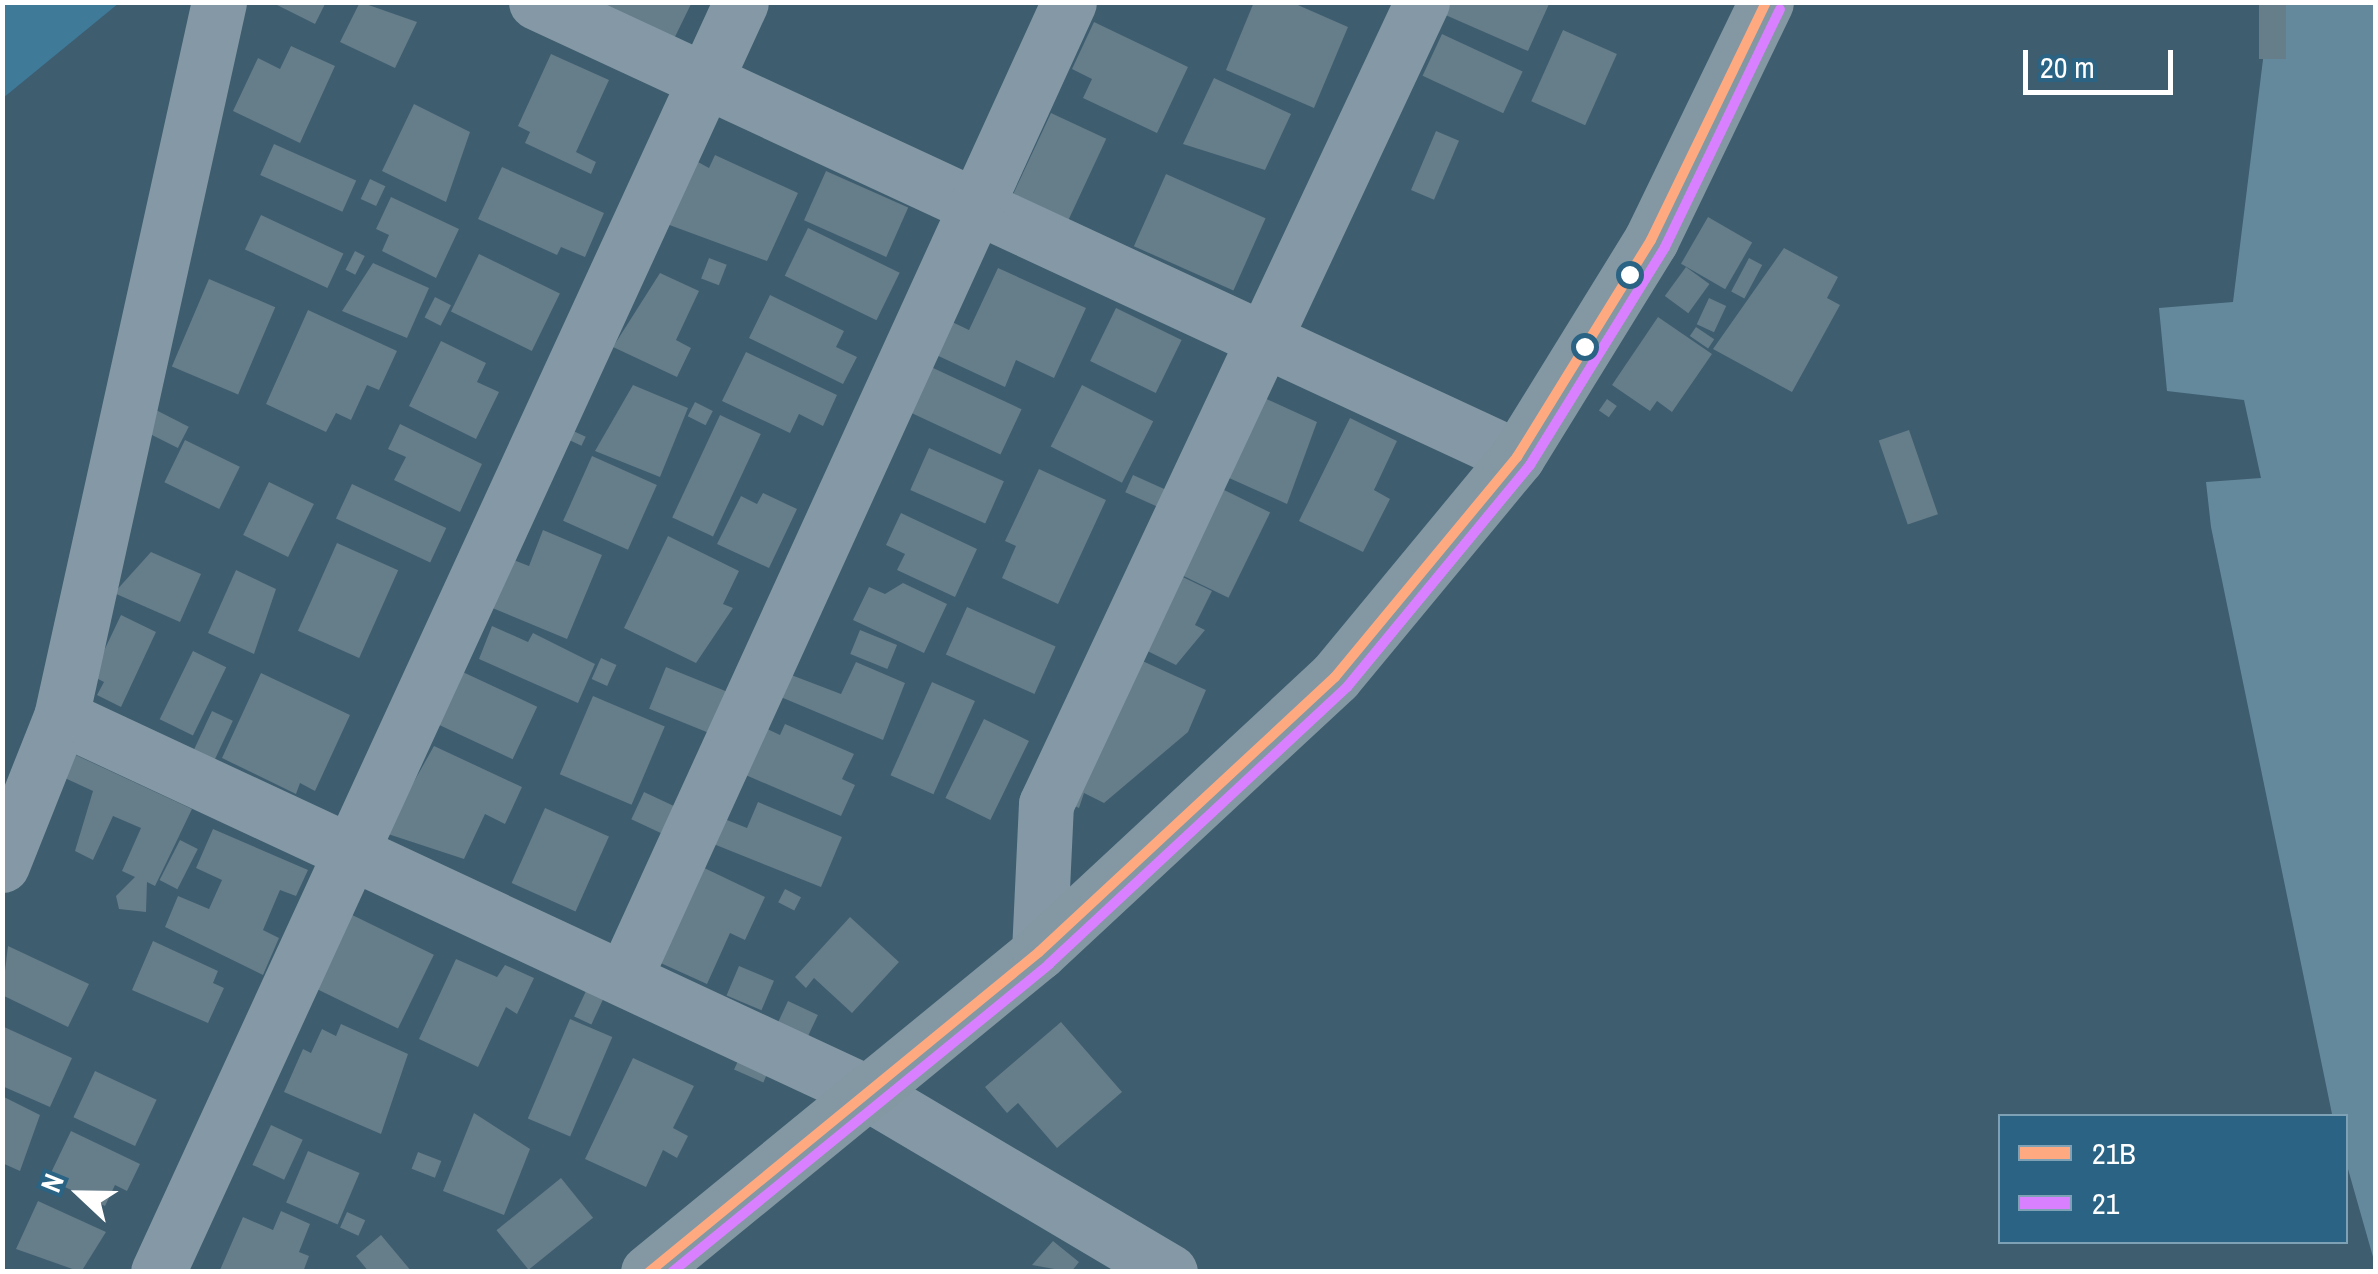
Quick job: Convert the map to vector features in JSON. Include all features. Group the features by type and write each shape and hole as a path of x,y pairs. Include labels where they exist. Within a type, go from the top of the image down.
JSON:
{"main road":[{"path":"648,1272 1039,952 1335,677 1517,456 1650,240 1766,2"}],"street":[{"path":"2,865 60,717 218,2"},
{"path":"536,2 1517,456"},
{"path":"158,1272 741,2"},
{"path":"626,976 1069,2"},
{"path":"1039,952 1046,804 1268,342 1422,2"},
{"path":"60,717 626,976 866,1092 1170,1272"}],"shaded area":[{"path":"3,2 119,2 119,3 3,98"},
{"path":"2270,3 2375,3 2375,1264 2348,1169 2348,1114 2332,1114 2211,527 2206,482 2261,478 2244,400 2167,391 2159,308 2233,302"}],"building":[{"path":"271,2 326,2 315,24"},
{"path":"360,2 417,22 395,68 340,42"},
{"path":"603,2 692,2 671,45 600,9"},
{"path":"1254,2 1291,2 1348,27 1314,108 1226,70"},
{"path":"1437,2 1549,4 1528,51 1434,10"},
{"path":"2259,3 2286,3 2286,59 2259,59"},
{"path":"1094,22 1188,67 1157,133 1083,98 1092,79 1072,69"},
{"path":"1563,30 1617,54 1585,125 1531,101"},
{"path":"1442,34 1523,72 1503,113 1423,76"},
{"path":"291,46 335,66 300,143 233,111 258,58 280,69"},
{"path":"551,54 609,80 576,152 596,162 591,174 525,143 530,132 518,126"},
{"path":"1214,78 1291,114 1265,170 1183,144"},
{"path":"414,104 470,132 446,202 382,171"},
{"path":"1051,113 1106,139 1069,219 1013,194"},
{"path":"1436,131 1459,141 1434,200 1411,190"},
{"path":"274,144 356,181 342,212 260,175"},
{"path":"715,155 798,193 767,261 664,223 698,162 709,168"},
{"path":"502,167 604,213 585,257 561,247 557,255 478,219"},
{"path":"826,171 908,208 886,257 804,220"},
{"path":"1166,174 1266,218 1233,291 1134,246"},
{"path":"370,179 385,186 376,206 361,199"},
{"path":"391,197 459,229 436,278 382,251 389,235 376,229"},
{"path":"261,215 343,253 327,288 245,249"},
{"path":"1708,217 1752,242 1725,289 1681,264"},
{"path":"808,228 900,273 876,320 785,276"},
{"path":"1784,248 1838,277 1827,298 1840,305 1792,392 1713,349"},
{"path":"355,251 365,256 355,275 345,270"},
{"path":"479,254 560,293 532,351 451,312"},
{"path":"709,258 727,265 719,285 701,279"},
{"path":"1749,258 1762,265 1744,299 1731,292"},
{"path":"373,263 429,288 407,338 342,311"},
{"path":"1686,267 1709,284 1688,313 1665,296"},
{"path":"998,268 1086,308 1054,378 1016,360 1005,387 932,353 948,320 969,330"},
{"path":"660,273 699,291 676,340 691,348 677,377 613,347"},
{"path":"209,279 275,307 238,395 172,366"},
{"path":"770,295 844,331 836,347 857,357 843,384 749,338"},
{"path":"435,297 451,305 441,326 425,317"},
{"path":"1709,298 1726,306 1714,332 1697,324"},
{"path":"1116,308 1182,340 1156,393 1090,361"},
{"path":"308,310 397,351 379,390 367,385 351,420 336,413 326,432 266,404"},
{"path":"1658,317 1712,354 1672,412 1657,401 1650,411 1612,385"},
{"path":"1696,327 1714,339 1708,348 1690,336"},
{"path":"441,341 486,363 477,382 499,392 476,439 409,406"},
{"path":"746,352 837,395 823,426 799,414 790,433 722,401"},
{"path":"931,367 1022,409 1000,455 910,412"},
{"path":"633,385 688,408 660,477 595,451"},
{"path":"1082,385 1153,421 1122,483 1051,446"},
{"path":"1258,395 1317,422 1287,504 1209,469"},
{"path":"1607,399 1617,406 1609,417 1599,410"},
{"path":"695,402 713,411 706,425 688,416"},
{"path":"154,409 189,427 178,448 143,430"},
{"path":"720,415 761,434 713,536 672,517"},
{"path":"1350,418 1397,441 1374,490 1390,499 1363,552 1299,521"},
{"path":"554,422 586,437 581,446 550,431"},
{"path":"400,424 482,464 460,512 394,480 406,457 388,449"},
{"path":"1909,430 1938,514 1908,525 1879,440"},
{"path":"185,440 240,467 219,509 164,482"},
{"path":"929,448 1004,481 985,523 910,490"},
{"path":"592,456 657,485 628,550 563,521"},
{"path":"1039,469 1106,500 1058,604 1002,578 1016,546 1005,541"},
{"path":"1133,475 1166,490 1158,507 1125,492"},
{"path":"269,482 314,504 288,557 243,535"},
{"path":"352,484 446,528 430,562 336,518"},
{"path":"1218,487 1270,512 1228,598 1176,572"},
{"path":"763,493 797,509 769,568 717,544 741,496 757,504"},
{"path":"901,513 977,549 955,597 897,570 905,554 886,545"},
{"path":"543,530 602,555 567,639 490,607 511,559 529,566"},
{"path":"668,536 739,571 723,604 733,608 696,663 624,628"},
{"path":"337,543 398,570 359,658 298,631"},
{"path":"151,552 201,574 180,622 114,593"},
{"path":"236,570 276,589 254,654 208,633"},
{"path":"1168,570 1212,591 1195,625 1205,630 1176,665 1133,644"},
{"path":"903,583 947,604 924,653 853,620 869,587 885,594"},
{"path":"967,607 1056,646 1034,694 946,655"},
{"path":"121,615 156,632 121,707 97,695 104,682 92,676"},
{"path":"492,626 528,642 533,633 595,664 578,703 479,659"},
{"path":"860,630 897,645 887,669 850,654"},
{"path":"193,651 226,667 193,736 160,719"},
{"path":"1125,653 1206,690 1188,732 1104,803 1084,793 1079,808 1059,799"},
{"path":"601,658 617,665 607,686 592,679"},
{"path":"856,662 905,683 883,740 776,695 786,673 841,694"},
{"path":"452,667 537,707 513,759 427,720"},
{"path":"666,667 729,692 712,734 649,709"},
{"path":"261,673 350,715 315,791 300,783 296,794 222,758"},
{"path":"932,682 975,701 933,794 891,775"},
{"path":"593,696 665,726 632,805 560,774"},
{"path":"212,711 233,721 215,760 194,750"},
{"path":"984,719 1029,741 990,820 945,798"},
{"path":"785,724 854,754 842,779 855,785 841,816 741,773 761,726 780,735"},
{"path":"434,746 522,787 505,824 485,814 464,859 385,833"},
{"path":"65,750 192,809 155,886 147,882 146,912 119,909 116,896 135,877 122,871 141,828 113,816 93,860 75,851 93,791 54,773"},
{"path":"644,792 674,806 661,833 631,819"},
{"path":"758,802 842,837 821,887 711,843 722,818 747,828"},
{"path":"545,808 609,836 576,911 512,883"},
{"path":"213,829 308,870 296,896 280,890 263,930 279,938 263,975 165,927 178,896 209,909 222,880 196,868"},
{"path":"180,840 198,849 177,889 160,880"},
{"path":"698,865 765,897 745,940 730,933 707,984 654,960"},
{"path":"785,889 801,897 794,911 778,902"},
{"path":"344,911 434,955 398,1029 308,985"},
{"path":"850,917 899,962 852,1013 814,978 806,988 795,977"},
{"path":"153,941 218,971 213,983 224,988 208,1023 132,990"},
{"path":"8,946 89,984 68,1027 2,995"},
{"path":"456,959 497,977 505,965 534,978 517,1014 506,1007 478,1067 419,1039"},
{"path":"739,966 774,981 761,1010 726,995"},
{"path":"586,991 603,999 591,1024 574,1016"},
{"path":"788,1001 818,1015 807,1038 777,1024"},
{"path":"570,1019 612,1037 570,1136 528,1118"},
{"path":"1061,1022 1122,1092 1057,1148 1018,1103 1007,1113 985,1087"},
{"path":"341,1024 408,1054 381,1134 284,1092 303,1049 311,1053 322,1029 336,1036"},
{"path":"2,1026 72,1058 50,1107 2,1086"},
{"path":"741,1054 770,1067 763,1083 734,1070"},
{"path":"633,1058 694,1086 673,1128 688,1136 677,1158 663,1150 646,1187 585,1159"},
{"path":"95,1071 157,1100 135,1146 73,1117"},
{"path":"2,1096 40,1115 20,1171 2,1163"},
{"path":"474,1113 530,1149 504,1215 443,1191"},
{"path":"271,1125 303,1140 284,1180 252,1165"},
{"path":"71,1131 140,1164 127,1191 115,1185 105,1206 48,1179"},
{"path":"308,1151 360,1173 338,1224 286,1203"},
{"path":"418,1152 441,1161 435,1178 412,1169"},
{"path":"561,1178 593,1218 529,1270 496,1230"},
{"path":"38,1201 106,1232 81,1272 16,1249"},
{"path":"281,1211 310,1224 299,1252 309,1256 303,1272 220,1270 243,1217 273,1230"},
{"path":"347,1212 365,1220 358,1236 340,1228"},
{"path":"381,1235 412,1272 369,1272 356,1256"},
{"path":"1053,1241 1079,1262 1071,1272 1032,1265"}],"transit line":[{"name":"21B","path":"649,1272 1039,952 1335,677 1517,457 1651,240 1766,2"},
{"name":"21","path":"672,1272 1049,964 1347,687 1530,465 1665,247 1780,9"}]}
